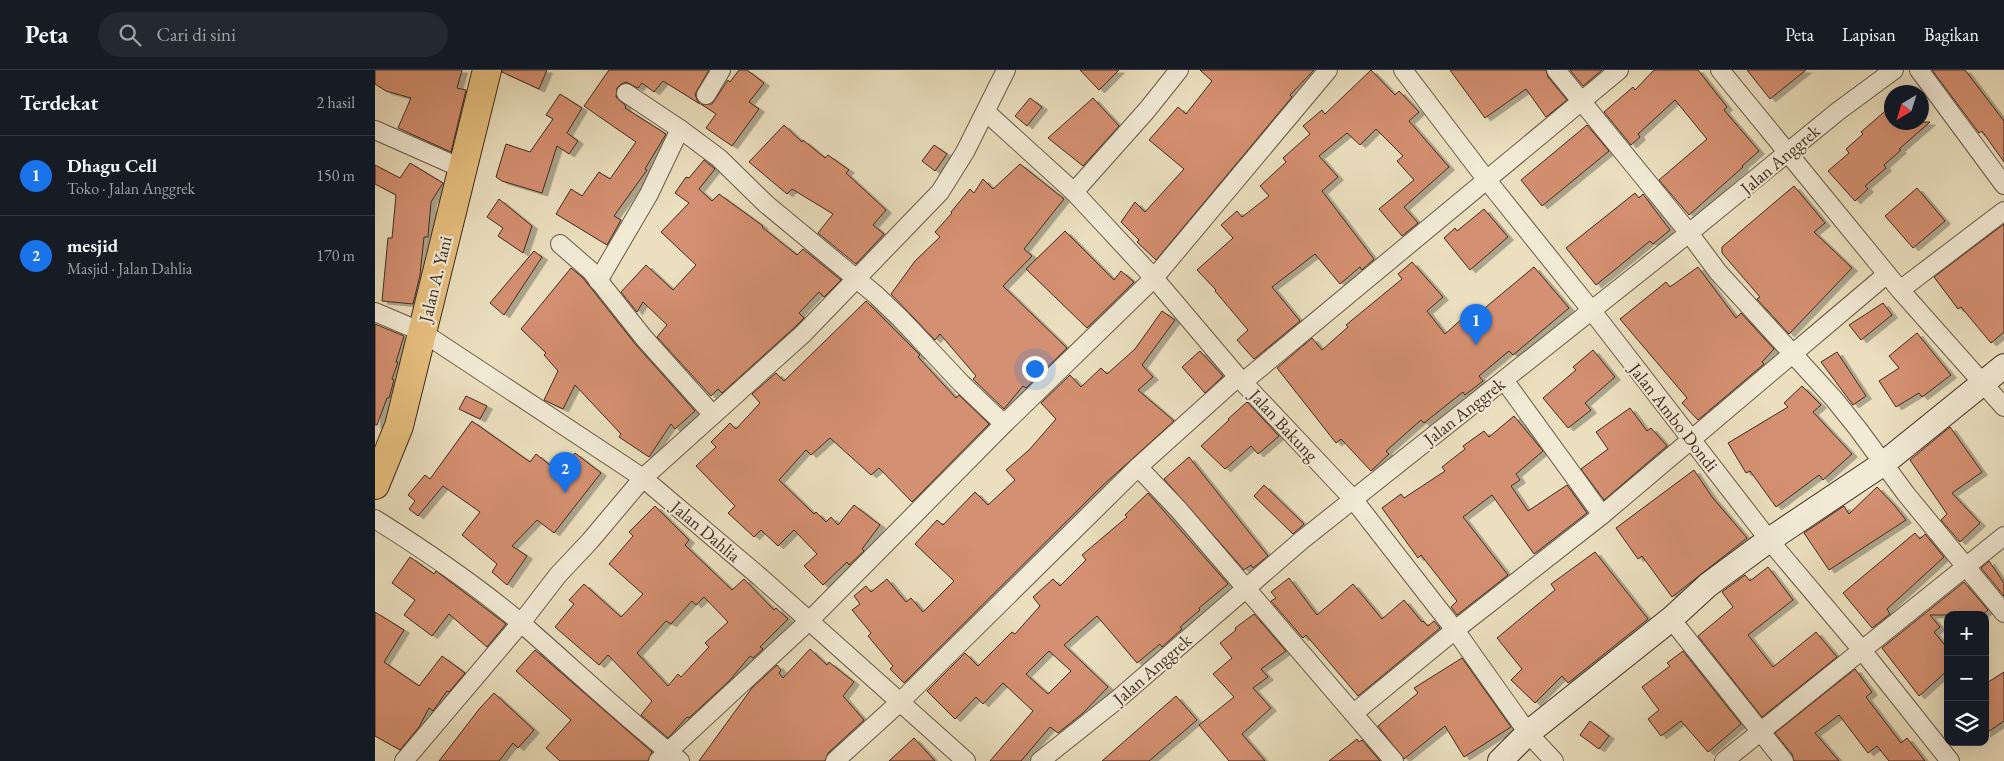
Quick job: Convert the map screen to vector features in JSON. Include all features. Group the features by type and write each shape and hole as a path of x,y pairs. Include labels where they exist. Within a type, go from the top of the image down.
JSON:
{"highway":[{"name":"Jalan A. Yani","path":"377,477 399,426 461,168 487,70"}],"street":[{"path":"706,95 721,70"},
{"path":"404,761 521,623 558,575 590,541 643,478 803,334 940,192 965,152 1006,70"},
{"path":"1074,192 1147,110 1179,70"},
{"path":"375,519 465,579 521,623 669,758 809,621 1004,424 1154,278 1328,70"},
{"name":"Jalan Ambo Dondi","path":"1403,70 1769,540 1861,649 1950,761"},
{"path":"1556,70 1718,272 1834,399 1906,494 2004,613"},
{"path":"835,761 900,702 1138,467 1240,379 1619,70"},
{"path":"1720,70 1887,274 2004,407"},
{"name":"Jalan Anggrek","path":"1040,761 1119,699 1180,643 1353,499 1689,234 1866,89 1894,70"},
{"path":"1919,70 2004,184"},
{"path":"626,93 719,158 766,204 825,251 901,319 961,383 1004,424"},
{"name":"Jalan Bakung","path":"986,112 1074,192 1154,278 1240,379 1353,499 1455,630 1528,733 1554,761"},
{"path":"598,281 649,194 680,129"},
{"path":"375,130 461,168"},
{"path":"1901,290 2004,211"},
{"path":"560,244 591,272 644,338 713,415"},
{"path":"1354,713 1455,630 1601,515 1887,274"},
{"name":"Jalan Dahlia","path":"375,312 422,332 643,478 809,621 966,761"},
{"path":"1499,761 1528,733 1671,619 1708,585 1769,540 1884,463 2004,366"},
{"path":"1504,380 1601,515"},
{"path":"1138,467 1178,509 1221,561 1247,588 1393,761"},
{"path":"1724,761 2004,536"},
{"path":"1671,619 1784,761"}],"building":[{"path":"375,70 462,70 457,88 466,90 451,152 398,128 411,98 386,91 375,84"},
{"path":"502,70 547,70 539,89 502,72"},
{"path":"609,70 709,70 695,94 700,104 663,81 654,92 642,83 638,88 626,82 617,88 616,97 626,106 625,108 666,134 645,169 647,170 614,216 621,220 607,245 556,214 571,189 582,196 599,172 610,179 636,142 584,106"},
{"path":"739,70 747,70 764,83 749,102 759,109 732,146 706,128 716,114 701,104 712,104 728,80 730,82"},
{"path":"1080,70 1119,70 1099,90"},
{"path":"1200,70 1314,70 1290,95 1292,97 1156,260 1137,242 1139,240 1121,222 1135,202 1145,212 1184,169 1149,140 1178,107 1186,114 1212,81"},
{"path":"1371,70 1395,95 1399,91 1419,112 1409,121 1449,167 1404,207 1418,223 1402,236 1379,209 1414,180 1397,161 1403,156 1376,129 1360,145 1347,133 1319,156 1338,177 1322,191 1374,259 1362,270 1360,267 1340,284 1315,254 1272,287 1300,321 1254,359 1237,340 1248,330 1216,290 1197,270 1233,238 1221,225 1237,211 1242,217 1269,196 1260,186 1286,162 1283,158 1310,134 1303,126 1322,110 1325,114"},
{"path":"1450,70 1546,70 1548,77 1567,100 1546,117 1526,89 1485,118"},
{"path":"1570,70 1602,70 1583,86"},
{"path":"1654,70 1698,70 1727,107 1724,110 1759,151 1689,215 1659,180 1707,139 1675,100 1638,134 1640,137 1631,145 1604,112 1633,87 1635,90"},
{"path":"1747,70 1806,70 1770,99"},
{"path":"1932,70 1965,70 2004,121 2004,162 1982,131 1979,133"},
{"path":"560,94 582,108 567,133 578,141 569,154 557,146 542,193 502,181 496,177 506,144 530,152 553,119 546,115"},
{"path":"1030,98 1042,107 1027,126 1015,116"},
{"path":"1093,98 1119,126 1083,166 1048,138"},
{"path":"1884,112 1884,130 1921,130 1884,165 1886,168 1865,186 1868,189 1855,201 1828,171 1849,153 1846,149 1863,134 1861,132"},
{"path":"784,125 802,142 803,140 825,158 828,155 849,170 846,173 886,210 873,225 884,234 856,264 818,233 833,214 792,189 787,194 749,162"},
{"path":"1587,125 1609,151 1542,206 1521,180"},
{"path":"934,145 947,154 935,171 922,161"},
{"path":"704,160 715,169 699,189 712,201 719,194 763,226 797,255 803,249 841,280 824,297 819,292 799,313 804,318 796,326 722,393 718,389 711,396 657,337 667,325 643,302 637,312 621,292 646,265 673,290 696,265 661,232 689,203 675,193 686,177 689,178"},
{"path":"410,163 443,183 431,202 428,237 424,237 420,275 413,304 382,301 388,238 392,238 396,195 375,184 375,165 400,178"},
{"path":"1020,164 1064,199 1024,249 1032,256 1003,286 1067,348 1026,388 1023,386 1004,409 973,379 976,376 940,334 935,340 891,294 915,261 940,237 935,232 970,189 974,193 983,179 993,189"},
{"path":"1794,186 1825,223 1814,232 1852,268 1789,334 1757,299 1760,297 1722,253 1722,247"},
{"path":"1917,188 1945,221 1913,248 1885,216"},
{"path":"1635,193 1639,198 1643,194 1670,230 1653,244 1650,241 1596,285 1566,248"},
{"path":"499,199 532,226 523,253 498,236 503,228 487,217"},
{"path":"1484,209 1508,237 1470,270 1444,238 1455,228 1457,231"},
{"path":"2004,224 2004,332 1991,343 1961,307 1958,309 1934,277"},
{"path":"1065,231 1114,280 1121,271 1134,282 1087,328 1026,269"},
{"path":"534,251 542,257 504,315 490,303"},
{"path":"1412,262 1443,297 1427,311 1445,334 1464,317 1468,322 1534,267 1569,308 1513,355 1509,351 1479,376 1483,381 1465,395 1463,392 1424,423 1421,420 1386,451 1389,454 1371,471 1341,439 1336,443 1277,368 1312,338 1322,350 1348,327 1346,325 1402,279 1398,274"},
{"path":"1698,267 1736,318 1741,313 1774,349 1762,362 1764,364 1698,420 1682,403 1687,398 1620,319 1666,282 1670,287"},
{"path":"571,268 583,278 636,345 695,411 675,429 671,424 649,457 619,437 621,434 575,385 563,409 544,400 558,371 544,355 546,353 521,329"},
{"path":"866,301 920,355 918,357 956,398 959,395 989,424 912,502 879,468 871,475 830,438 811,455 806,450 779,480 814,514 816,512 826,522 831,517 838,525 854,505 880,525 862,549 864,551 849,565 847,562 823,585 804,566 817,554 794,530 778,546 761,530 754,537 728,513 735,506 696,466 716,447 711,442 730,423 736,429 760,403 752,394 776,373 784,381"},
{"path":"1883,303 1892,315 1861,340 1849,325"},
{"path":"1162,311 1175,320 1142,365 1153,377 1138,390 1174,421 1100,488 904,683 890,669 893,666 868,636 871,633 852,610 860,604 854,596 866,586 871,592 887,579 906,602 911,598 923,612 954,581 915,544 937,520 943,525 975,492 988,505 1015,480 1006,470 1029,450 1056,419 1041,403 1070,375 1081,387 1101,368 1107,374 1135,349"},
{"path":"375,324 404,336 396,362 398,362 392,379 394,380 389,398 387,398 377,425 375,425"},
{"path":"1917,333 1951,375 1922,397 1919,393 1896,407 1879,381 1899,368 1889,356"},
{"path":"1593,350 1615,377 1585,403 1591,410 1568,428 1543,398 1576,370 1573,367"},
{"path":"1200,351 1223,376 1205,393 1182,367"},
{"path":"1837,352 1866,396 1853,405 1821,362"},
{"path":"1802,386 1821,405 1813,412 1852,454 1823,480 1819,475 1776,507 1750,471 1746,473 1728,443 1788,407 1784,403"},
{"path":"466,396 487,406 480,419 459,409"},
{"path":"1247,402 1279,436 1258,454 1251,446 1225,469 1201,446"},
{"path":"1630,408 1647,431 1651,428 1667,446 1604,500 1581,469 1608,449 1596,432"},
{"path":"1514,416 1543,451 1516,474 1520,480 1511,486 1528,511 1567,485 1587,513 1534,554 1492,495 1463,517 1508,575 1457,615 1451,607 1457,601 1421,555 1418,558 1382,508 1401,494 1404,498 1445,471 1442,467 1465,449 1463,446 1484,431 1489,437"},
{"path":"472,421 530,462 536,454 560,473 575,453 601,473 554,533 537,520 512,546 527,556 507,585 492,572 497,564 462,535 480,512 443,486 418,516 409,509 415,501 408,495 425,475 430,479"},
{"path":"1950,427 1982,472 1952,493 1980,523 1960,542 1941,520 1947,514 1910,460"},
{"path":"1189,457 1268,556 1253,568 1251,565 1244,570 1164,479"},
{"path":"1694,470 1712,497 1747,538 1672,597 1642,556 1638,559 1616,528"},
{"path":"1264,485 1304,524 1293,534 1254,496"},
{"path":"1877,487 1906,520 1829,570 1804,533 1844,506 1849,514"},
{"path":"1148,493 1228,584 1199,608 1200,610 1180,627 1182,629 1162,647 1160,644 1137,663 1097,616 1064,645 1108,687 1083,713 1058,733 1050,727 1021,761 990,761 1033,711 1003,683 983,704 976,697 955,719 927,691 965,653 978,666 1012,632 1015,634 1040,606 1033,597 1053,579 1060,586 1086,560 1082,555 1127,517 1125,515","holes":["1049,651 1071,671 1048,694 1026,674"]},
{"path":"655,506 689,540 685,545 732,590 744,579 774,610 776,608 788,619 760,647 763,649 753,658 750,656 730,680 689,718 687,717 668,738 641,715 652,701 608,655 599,665 555,627 574,604 569,600 584,584 621,617 643,594 609,564 633,536 629,532","holes":["704,597 728,622 705,643 709,647 681,677 678,674 668,686 637,653 666,621 671,624 692,601 696,605"]},
{"path":"1915,533 1920,539 1925,534 1944,557 1887,609 1890,614 1872,628 1843,593"},
{"path":"1595,552 1648,619 1568,683 1562,676 1535,703 1511,680 1522,669 1497,638 1555,590 1551,584"},
{"path":"410,557 434,574 436,571 506,624 487,647 449,614 432,636 404,615 415,600 392,583"},
{"path":"1989,561 2004,583 2004,596 1981,568"},
{"path":"1768,567 1793,600 1748,635 1773,667 1816,632 1837,657 1762,717 1698,636 1733,607 1722,592 1745,575 1750,581"},
{"path":"1289,578 1317,615 1353,584 1382,619 1404,600 1422,622 1428,626 1434,621 1440,628 1358,696 1306,635 1303,638 1271,601 1276,598 1271,592"},
{"path":"1964,582 1988,610 1944,611 1944,615 1930,615 1940,627 1934,632 1944,644 1944,674 1919,696 1882,648"},
{"path":"375,612 404,630 384,662 419,686 442,656 465,673 449,692 447,691 433,711 429,708 419,727 400,750 375,736"},
{"path":"1254,614 1286,651 1261,669 1268,677 1253,688 1271,708 1242,734 1265,761 1229,761 1199,725 1234,697 1213,674 1232,658 1220,643 1236,630 1235,628"},
{"path":"810,649 827,665 829,662 854,682 843,696 864,720 828,753 825,761 699,761 752,688 777,665 781,670 779,673 783,678"},
{"path":"535,650 652,752 648,761 560,761 546,748 571,720 516,671"},
{"path":"1683,651 1741,724 1708,752 1681,721 1661,736 1648,719 1659,710 1642,687 1670,666 1667,663"},
{"path":"1462,658 1511,727 1464,757 1445,726 1404,759 1378,726 1418,693 1414,688"},
{"path":"1855,669 1872,692 1866,697 1901,743 1907,738 1925,761 1889,761 1877,746 1868,753 1839,715 1815,733 1839,761 1794,761 1792,754 1775,733"},
{"path":"2004,672 2004,721 1989,731 1989,701 1989,681"},
{"path":"494,693 534,730 518,748 513,743 499,761 439,761 480,708"},
{"path":"1176,696 1197,720 1149,761 1102,761"},
{"path":"1590,721 1609,736 1599,749 1580,735"},
{"path":"914,738 935,761 889,761"},
{"path":"1357,739 1359,742 1362,740 1380,761 1329,761"}],"place":[{"name":"Dhagu Cell","path":"1476,345"},
{"name":"mesjid","path":"565,493"}]}
